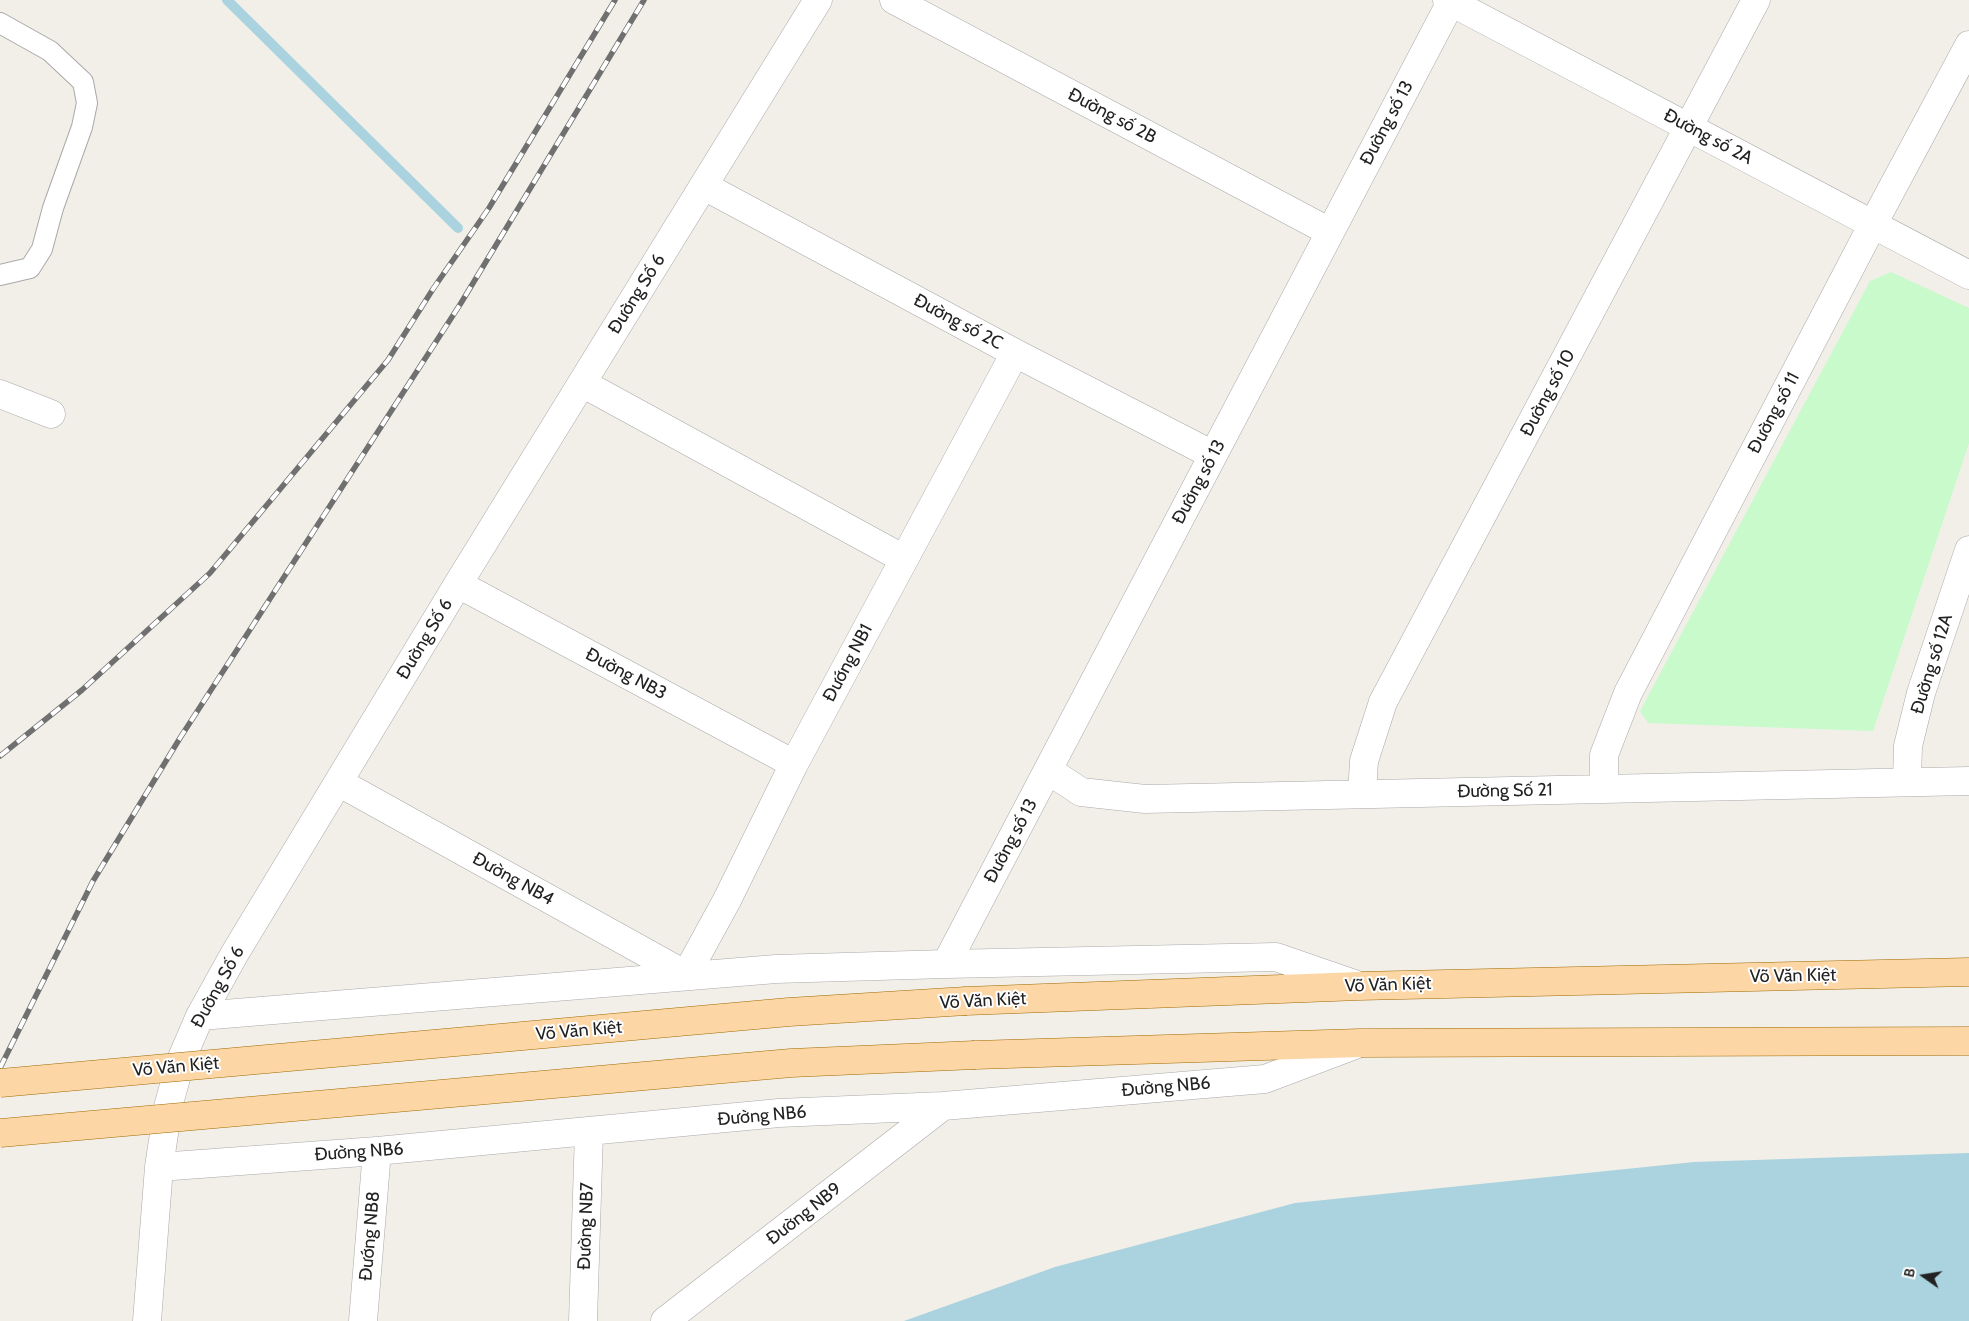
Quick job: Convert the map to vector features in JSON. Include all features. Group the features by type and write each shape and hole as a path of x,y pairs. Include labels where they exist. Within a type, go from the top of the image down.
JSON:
{"main road":[{"name":"Võ Văn Kiệt","path":"0,1083 780,1013 966,1001 1359,986 1969,972"},
{"path":"0,1133 791,1063 974,1055 1360,1043 1969,1041"}],"street":[{"name":"Đường Số 6","path":"147,1321 159,1167 168,1106 181,1060 200,1016 235,954 340,783 458,584 818,0"},
{"name":"Đường số 2B","path":"894,0 1330,232"},
{"name":"Đường số 10","path":"1362,794 1364,761 1383,702 1756,0"},
{"name":"Đường số 13","path":"946,964 1450,1"},
{"name":"Đường số 2A","path":"1450,1 1969,275"},
{"name":"Đường số 11","path":"1604,789 1604,755 1628,693 1873,224 1969,45"},
{"name":"Đường số 2C","path":"704,186 1015,353 1213,455"},
{"name":"Đướng NB1","path":"686,976 727,900 794,764 1015,353"},
{"path":"582,383 904,559"},
{"path":"0,394 51,414"},
{"name":"Đường số 12A","path":"1907,781 1908,746 1921,693 1969,550"},
{"name":"Đường NB3","path":"458,584 794,764"},
{"name":"Đường Số 21","path":"1048,770 1081,792 1145,799 1969,781"},
{"name":"Đường NB4","path":"340,783 686,976"},
{"path":"200,1016 776,969 946,964 1276,958 1359,986"},
{"name":"Đường NB6","path":"159,1167 377,1151 779,1113 943,1106 1265,1079 1360,1043"},
{"name":"Đường NB9","path":"665,1321 943,1106"},
{"name":"Đường NB7","path":"583,1321 589,1132"},
{"name":"Đướng NB8","path":"364,1321 377,1151"}],"lane":[{"path":"0,23 50,52 77,76 83,82 87,103 82,128 53,208 42,249 30,268 0,275"}],"green space":[{"path":"1891,272 1969,308 1969,443 1873,731 1648,723 1640,711 1870,281"}],"water":[{"path":"1969,1153 1969,1321 904,1321 1055,1267 1295,1203 1694,1162"}],"waterway":[{"path":"227,0 458,228"}],"railway":[{"path":"0,756 82,690 210,573 388,360 433,289 489,208 615,0"},
{"path":"0,1068 93,881 180,738 461,303 644,0"}]}
